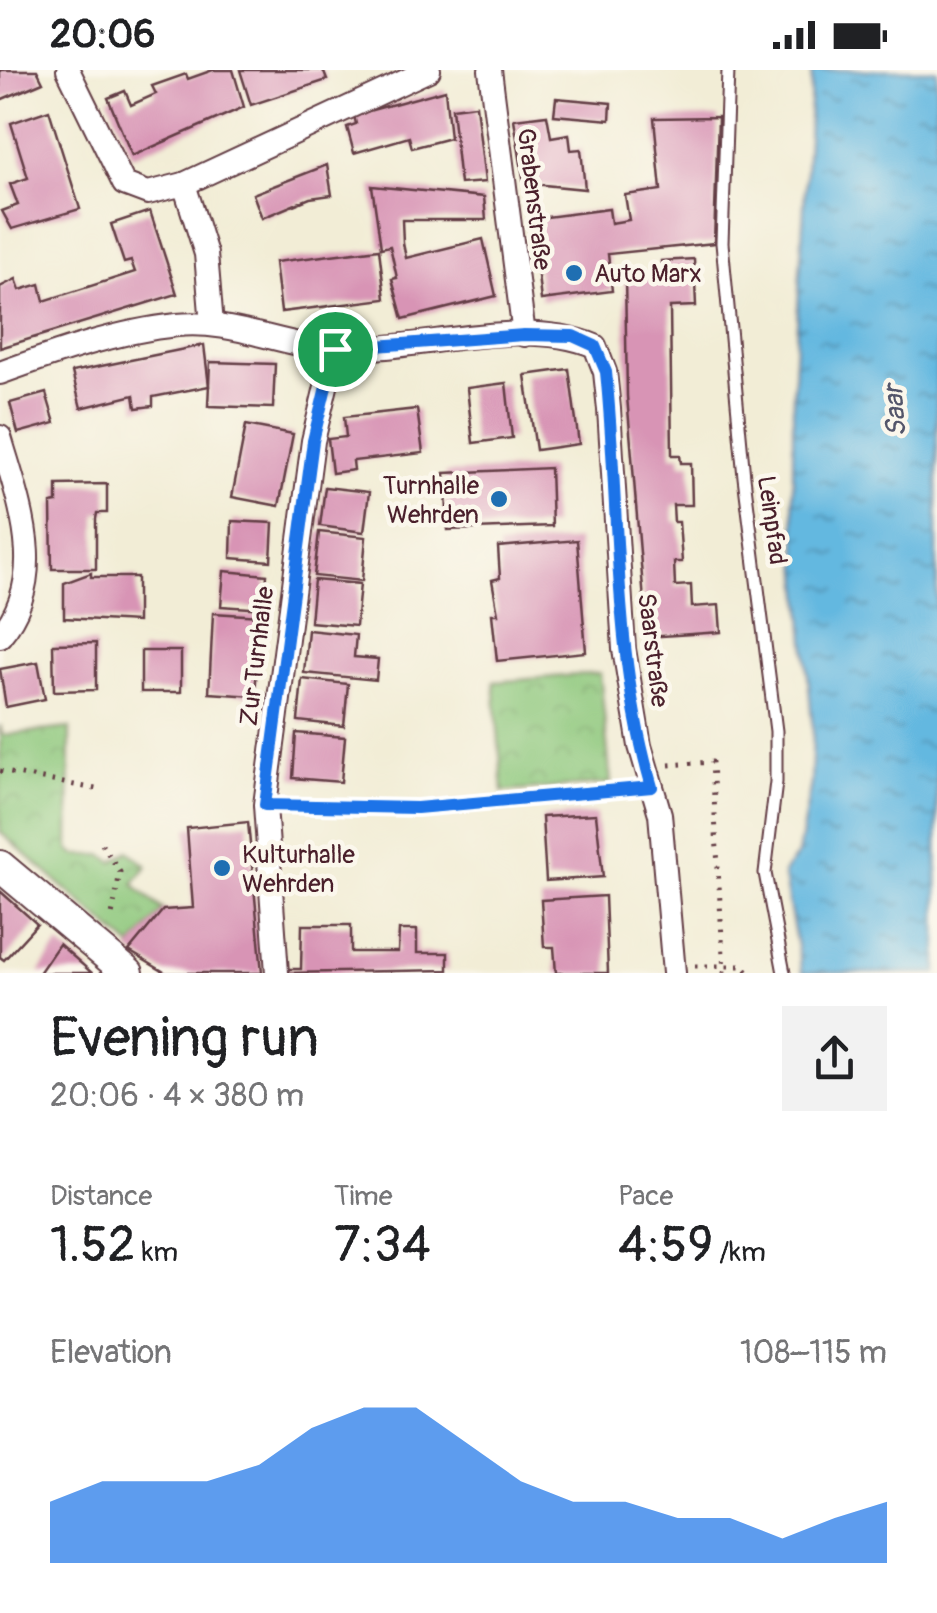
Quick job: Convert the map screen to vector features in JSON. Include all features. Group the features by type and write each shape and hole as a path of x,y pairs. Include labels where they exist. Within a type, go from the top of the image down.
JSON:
{"street":[{"path":"68,70 124,184 148,193 184,184 429,70"},
{"name":"Grabenstraße","path":"490,70 524,335"},
{"path":"184,184 206,254 212,325"},
{"name":"Saarstraße","path":"0,373 142,331 180,324 212,325 335,349 524,335 573,336 595,346 606,372 624,649 660,814 674,970"},
{"name":"Zur Turnhalle","path":"277,973 265,805 313,441 335,349"},
{"path":"0,437 21,507 27,552 26,594 0,636"},
{"path":"0,866 128,973"}],"lane":[{"name":"Leinpfad","path":"728,70 722,243 744,478 776,730 776,782 765,873 784,973"}],"path":[{"path":"265,805 417,808 649,777 712,762 724,973"},
{"path":"0,770 101,790"},
{"path":"102,844 120,872 117,893"},
{"path":"674,970 723,964 743,966 748,973"}],"green space":[{"path":"600,673 611,783 503,792 494,682"},
{"path":"0,725 2,735 70,728 69,850 75,855 103,855 113,862 129,851 147,866 133,884 163,910 132,947 0,832"}],"water":[{"name":"Saar","path":"812,70 937,70 937,973 802,973 783,873 798,854 811,783 813,733 793,503 793,393"}],"building":[{"path":"0,70 37,70 43,82 0,100"},
{"path":"213,70 233,70 244,107 132,156 108,98 125,91 131,105 156,94 152,86"},
{"path":"240,70 323,70 327,80 251,105"},
{"path":"445,90 450,138 412,148 409,137 354,153 347,127 356,124 354,115"},
{"path":"556,98 611,103 610,120 554,115"},
{"path":"476,105 485,182 460,184 452,108"},
{"path":"49,110 80,209 12,229 2,211 18,205 10,184 28,178 11,123"},
{"path":"547,115 551,137 569,134 571,150 581,149 585,189 524,183 514,119"},
{"path":"718,117 714,243 608,254 612,291 541,300 531,219 609,209 611,223 629,220 625,195 661,190 654,118"},
{"path":"327,165 332,195 310,198 262,218 253,194"},
{"path":"372,186 484,197 486,220 402,220 403,243 406,258 483,239 496,296 403,319 392,279 397,278 390,246 381,248"},
{"path":"150,211 177,294 0,348 0,287 16,279 20,290 40,284 44,301 135,272 131,261 124,263 111,224"},
{"path":"379,249 385,299 281,312 275,262"},
{"path":"694,259 696,306 670,307 672,455 680,455 681,463 691,463 692,505 673,505 674,522 679,522 682,562 674,562 675,586 691,585 692,607 719,605 721,632 647,637 627,396 625,274 661,272 661,261"},
{"path":"204,345 209,386 153,397 153,406 136,408 134,395 81,408 72,372"},
{"path":"210,362 275,364 273,408 208,406"},
{"path":"569,369 579,444 536,450 525,375"},
{"path":"506,383 512,438 473,443 467,388"},
{"path":"46,393 55,423 18,433 10,403"},
{"path":"417,409 423,453 353,461 354,470 332,473 328,439 346,437 344,417"},
{"path":"246,425 293,434 279,506 232,497"},
{"name":"Turnhalle Wehrden","path":"550,468 552,526 448,530 445,473"},
{"path":"107,484 107,513 97,513 96,519 96,569 52,569 51,504 57,503 57,485"},
{"path":"325,487 369,492 364,532 320,526"},
{"path":"232,521 273,523 271,561 231,558"},
{"path":"319,532 366,537 362,581 314,576"},
{"path":"577,540 586,652 497,661 492,614 498,614 492,580 500,578 498,547"},
{"path":"224,571 267,575 264,609 221,606"},
{"path":"91,573 91,577 137,577 137,622 64,618 64,583"},
{"path":"314,580 360,584 356,626 310,622"},
{"path":"213,613 260,616 255,696 209,693"},
{"path":"308,630 356,635 354,657 378,659 376,680 304,673"},
{"path":"96,643 96,690 54,691 53,644"},
{"path":"141,651 181,651 181,692 141,692"},
{"path":"38,662 45,699 6,707 0,669"},
{"path":"302,679 348,684 344,726 298,721"},
{"path":"296,733 345,737 341,782 293,778"},
{"path":"596,814 603,877 546,881 542,817"},
{"name":"Kulturhalle Wehrden","path":"248,822 262,973 166,973 129,951 163,910 193,908 187,828"},
{"path":"0,891 37,924 4,960 0,957"},
{"path":"605,896 608,973 556,973 554,947 544,947 541,900"},
{"path":"302,925 351,925 351,952 398,952 399,930 417,930 417,953 448,953 448,970 285,973 285,969 301,969"},
{"path":"59,944 92,973 39,973"}],"place":[{"name":"Auto Marx","path":"574,273"},
{"name":"Turnhalle Wehrden","path":"499,499"},
{"name":"Kulturhalle Wehrden","path":"222,868"}],"route":[{"path":"524,335 573,336 595,346 606,372 614,542 624,649 640,746 652,787 417,808 265,805 313,441 335,349 524,335"}]}
